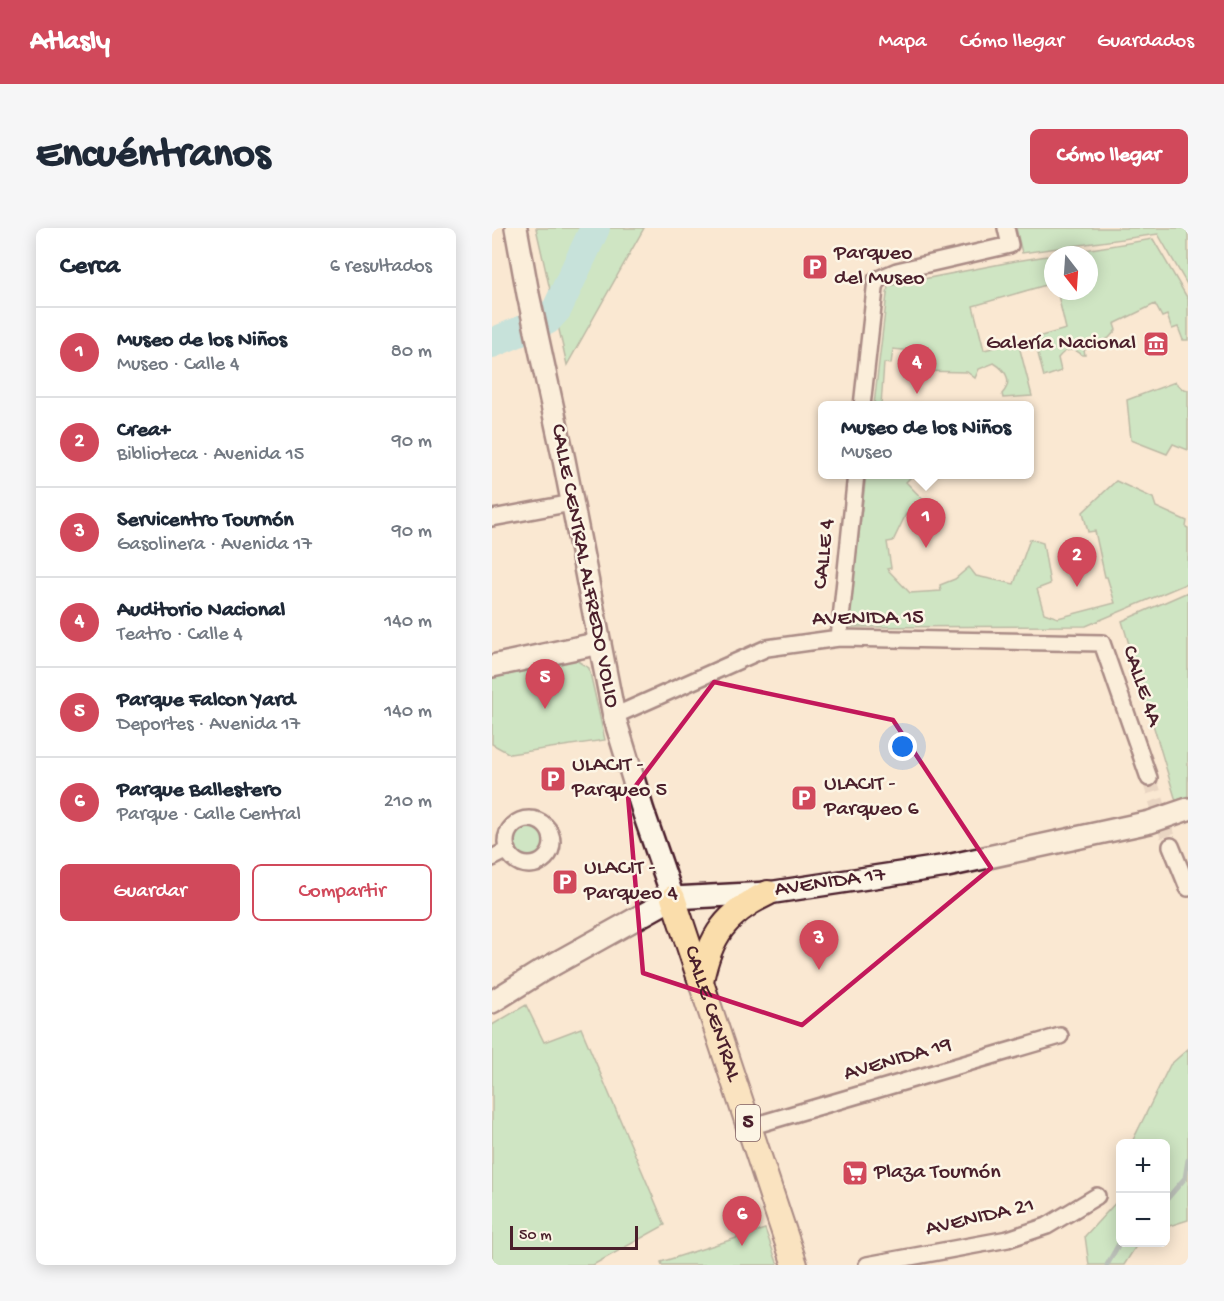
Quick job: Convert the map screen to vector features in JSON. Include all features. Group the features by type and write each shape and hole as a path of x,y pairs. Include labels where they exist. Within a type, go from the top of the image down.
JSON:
{"main road":[{"path":"701,981 705,958 715,937 729,918 747,903 768,892"},
{"name":"CALLE CENTRAL","path":"674,898 795,1265"}],"street":[{"name":"CALLE CENTRAL ALFREDO VOLIO","path":"516,228 614,716 643,811 674,898"},
{"path":"862,401 876,280 885,275 1010,245 1006,228"},
{"name":"CALLE 4","path":"839,638 855,479"},
{"path":"492,518 572,502"},
{"name":"AVENIDA 15","path":"614,716 767,648 839,638 1102,643"},
{"path":"492,666 600,643"},
{"name":"CALLE 4A","path":"1102,643 1149,778"},
{"name":"AVENIDA 17","path":"492,1002 540,972 674,898 768,892 947,866 1150,822 1188,809"},
{"path":"1172,846 1188,888"},
{"path":"492,858 508,850"},
{"name":"AVENIDA 19","path":"749,1127 1060,1036"},
{"name":"AVENIDA 21","path":"867,1265 1008,1239 1047,1226 1097,1196"}],"highlighted area":[{"path":"714,682 893,720 991,868 802,1025 643,973 628,796"}],"green space":[{"path":"536,228 644,228 567,365"},
{"path":"1016,228 1188,228 1188,286 1158,234 1072,246 1044,246 1044,250 1022,253"},
{"path":"1153,239 1188,299 1188,340 1183,340 1178,327 1172,329 1167,315 1162,317 1155,304 1114,324 1116,330 1109,338 1084,350 1085,355 1073,350 1064,353 1058,358 1061,371 1044,377 1034,338 1066,329 1059,300 1098,300 1098,248"},
{"path":"1044,256 1044,286 973,306 984,350 1018,342 1032,396 1003,398 1007,377 994,363 979,369 975,378 967,372 920,371 923,352 893,349 891,364 884,363 881,401 874,401 888,286"},
{"path":"1175,382 1181,388 1188,390 1188,450 1173,444 1167,454 1131,440 1127,400"},
{"path":"866,479 909,479 906,482 935,512 920,527 906,514 893,541 887,542 891,568 887,569 910,593 941,591 940,585 955,579 969,567 976,576 1014,584 1030,539 1043,543 1050,584 1037,589 1044,613 1058,618 1115,603 1107,577 1105,577 1095,531 1088,532 1083,512 1116,481 1153,498 1156,507 1187,521 1188,583 1086,626 848,627"},
{"path":"1188,592 1188,796 1176,801 1122,621"},
{"path":"574,659 589,668 605,740 510,754 492,744 492,678"},
{"path":"529,825 541,830 546,842 541,854 529,859 517,854 512,842 517,830"},
{"path":"526,1005 544,1042 581,1028 665,1225 593,1265 492,1265 492,1025"},
{"path":"1188,1049 1188,1220 1170,1226 1170,1139 1133,1139 1170,1065"},
{"path":"1116,1202 1116,1247 1135,1247 1124,1265 1089,1265 1085,1236"},
{"path":"765,1229 778,1265 662,1265 661,1262"}],"waterway":[{"path":"492,343 547,320 557,309 595,228"},
{"path":"1170,1195 1185,1178 1188,1160"},
{"path":"1107,1265 1117,1247"}],"tunnel":[{"path":"1149,778 1171,846"}],"place":[{"name":"Parqueo del Museo","path":"815,267"},
{"name":"Galería Nacional","path":"1156,344"},
{"name":"Auditorio Nacional","path":"917,394"},
{"name":"Museo de los Niños","path":"926,548"},
{"name":"Crea+","path":"1077,587"},
{"name":"Parque Falcon Yard","path":"545,709"},
{"name":"ULACIT - Parqueo 5","path":"553,779"},
{"name":"ULACIT - Parqueo 6","path":"804,798"},
{"name":"ULACIT - Parqueo 4","path":"565,882"},
{"name":"Servicentro Tournón","path":"819,970"},
{"name":"Plaza Tournón","path":"855,1173"},
{"name":"Parque Ballestero","path":"742,1246"}]}
